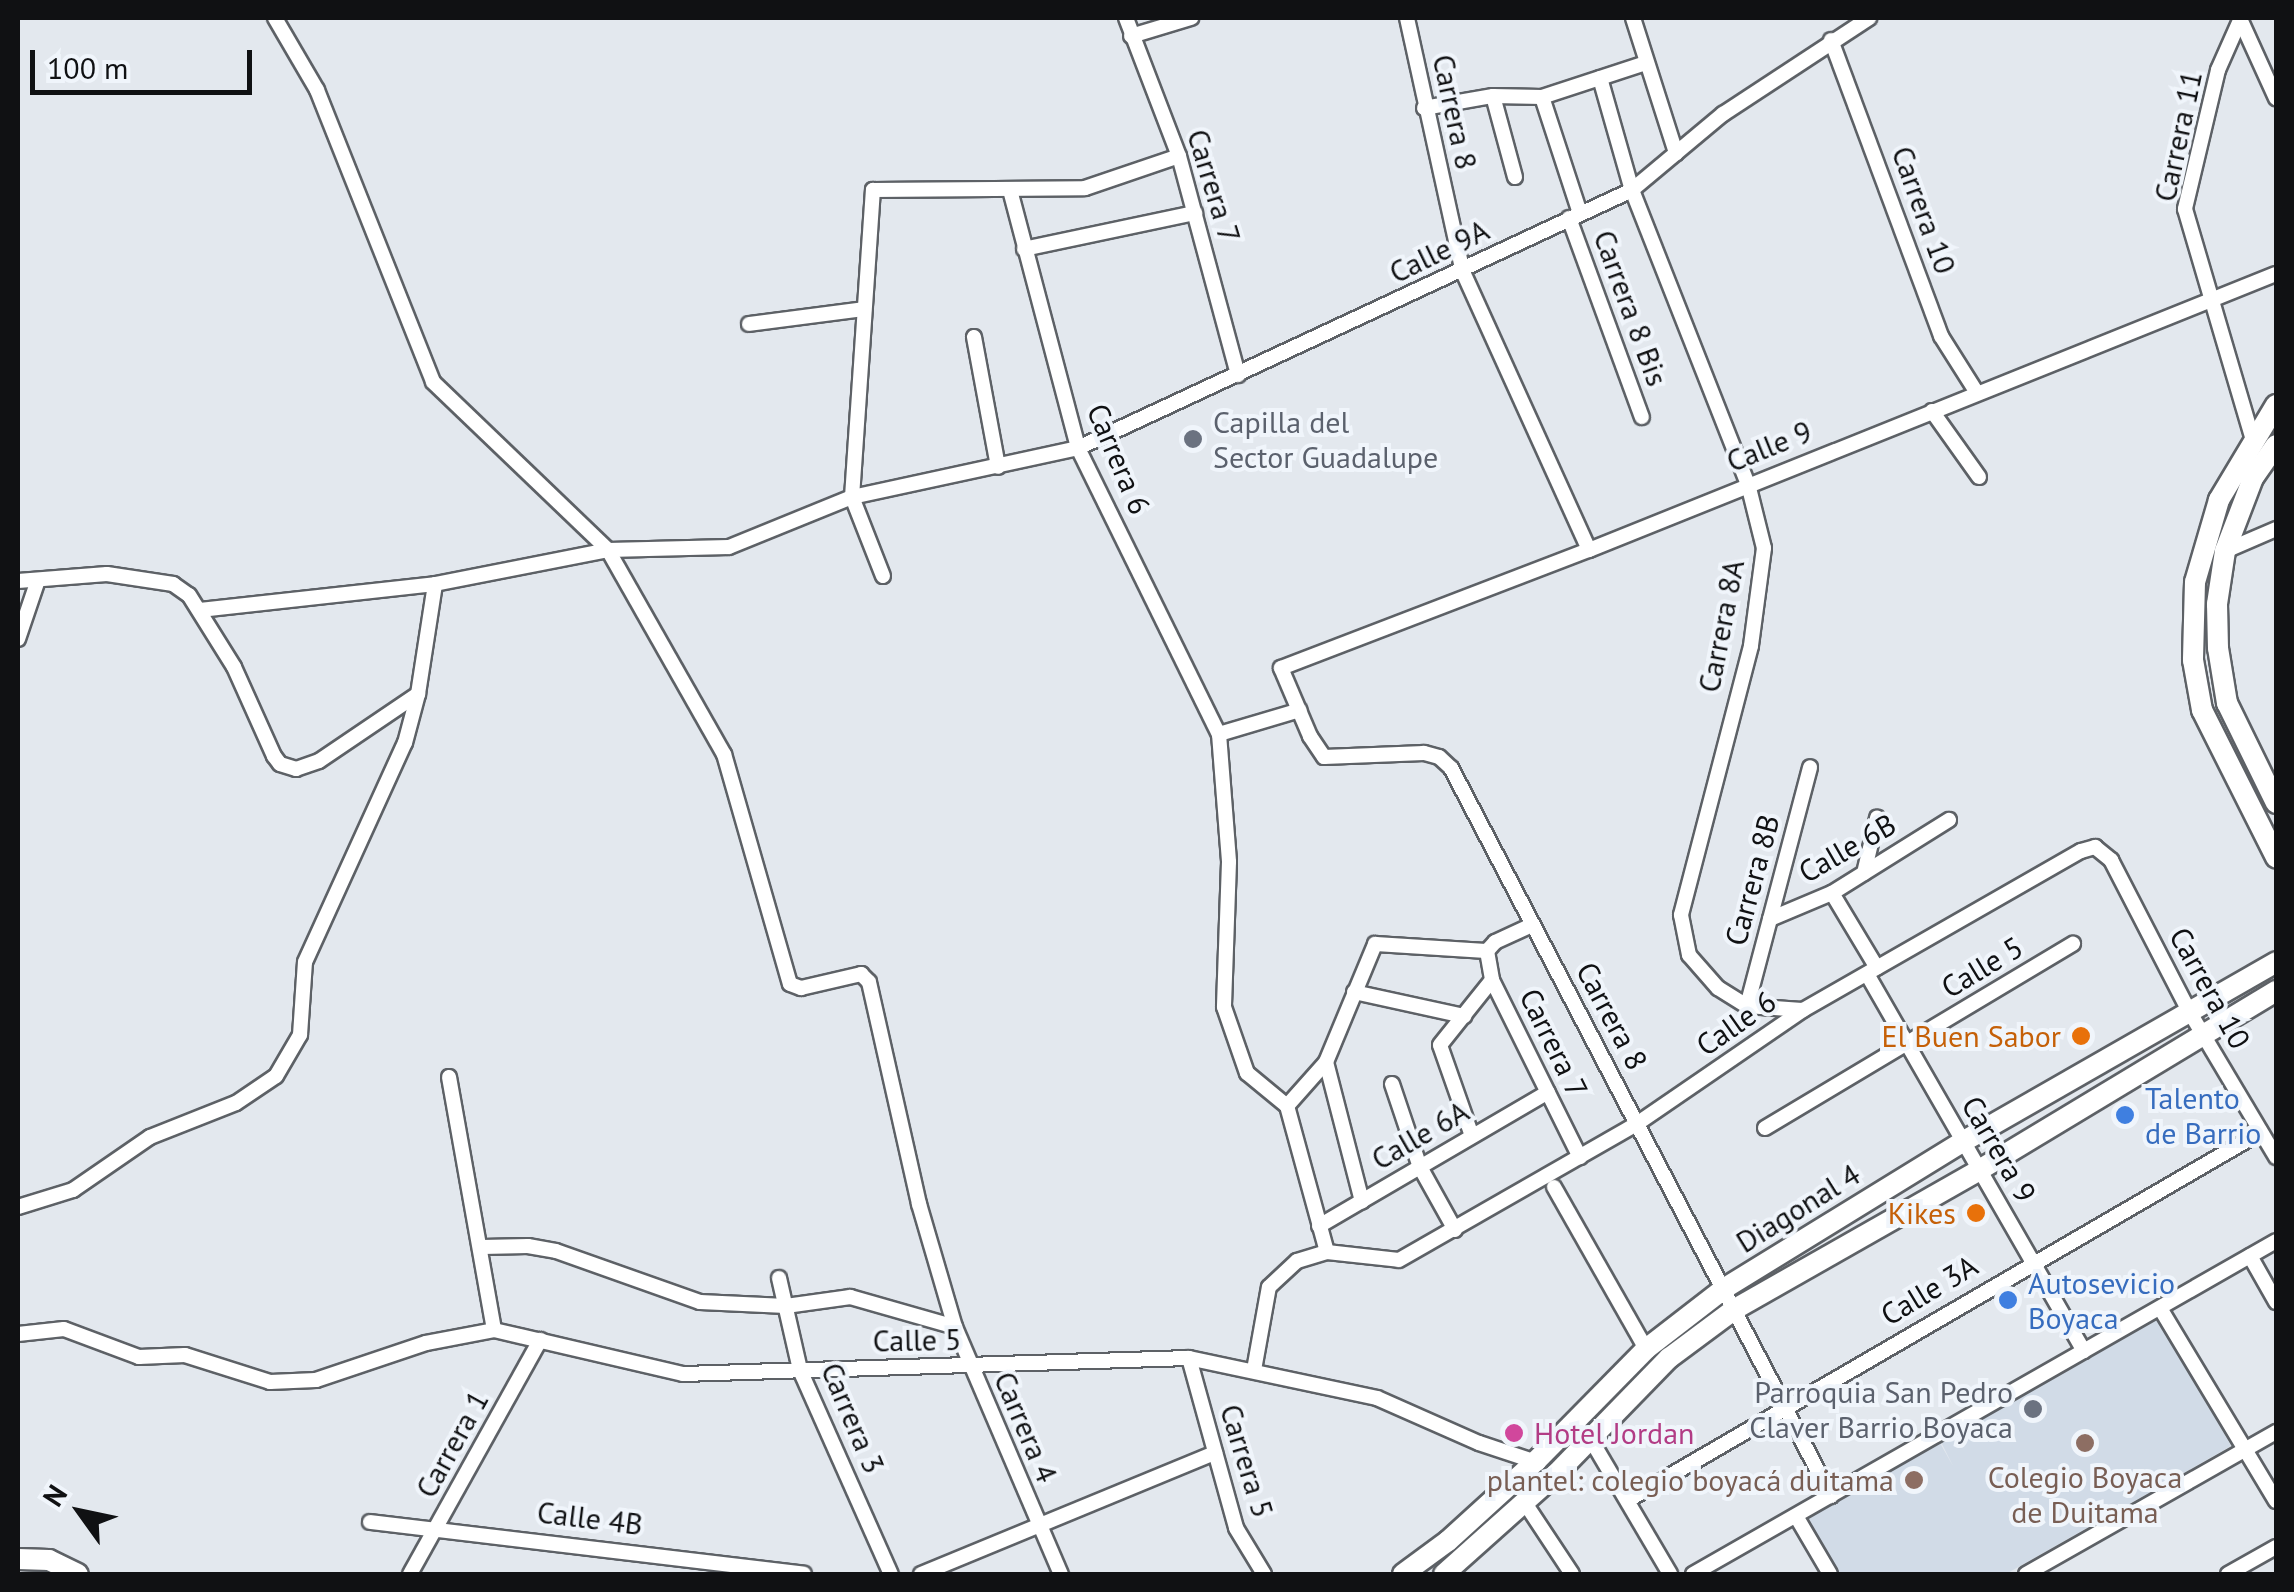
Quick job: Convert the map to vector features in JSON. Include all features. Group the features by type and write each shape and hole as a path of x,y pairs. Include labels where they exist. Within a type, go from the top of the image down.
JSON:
{"street":[{"path":"275,18 316,90 433,382 608,550"},
{"name":"Carrera 7","path":"1126,18 1179,156 1238,375"},
{"path":"1131,36 1191,18"},
{"name":"Carrera 8","path":"1407,18 1463,272 1590,550"},
{"path":"1633,18 1676,153"},
{"name":"Calle 9A","path":"200,610 435,584 608,550 729,547 852,497 1078,448 1632,190 1723,114 1868,18"},
{"path":"2241,19 2276,98"},
{"name":"Carrera 11","path":"2241,19 2218,70 2185,209 2253,440"},
{"name":"Carrera 10","path":"1831,40 1941,336 1977,393"},
{"path":"1424,108 1493,96 1542,96 1646,63"},
{"name":"Carrera 8A","path":"1600,78 1632,190 1748,484 1764,548 1750,646 1681,915 1689,955 1718,988 1746,1006"},
{"path":"1493,96 1515,177"},
{"path":"1542,96 1574,216"},
{"path":"883,576 852,497 873,190 1084,188 1179,156"},
{"name":"Carrera 6","path":"1010,190 1078,448 1219,734"},
{"path":"1024,249 1195,213"},
{"name":"Carrera 8 Bis","path":"1574,216 1642,417"},
{"name":"Calle 9","path":"1281,668 1590,550 2276,274"},
{"path":"749,324 864,309"},
{"path":"974,337 998,466"},
{"path":"2276,405 2219,500 2196,582 2193,660 2202,710 2276,857"},
{"path":"1932,411 1979,476"},
{"path":"2276,445 2253,478 2225,551 2217,604 2218,648 2227,703 2271,780 2276,802"},
{"path":"2225,551 2276,528"},
{"name":"Carrera 4","path":"608,550 724,754 790,984 801,988 861,974 866,978 904,1124 919,1204 954,1327 1060,1574"},
{"path":"18,580 107,574 173,584 200,610 234,667 280,764 296,768 319,762 418,694"},
{"path":"18,640 38,580"},
{"path":"18,1207 73,1190 150,1136 236,1103 276,1076 300,1036 305,962 405,743 418,694 435,584"},
{"name":"Carrera 8","path":"1281,668 1317,750 1324,757 1439,756 1451,768 1831,1496"},
{"path":"1300,710 1219,734 1229,862 1224,1008 1247,1073 1287,1106 1327,1252"},
{"name":"Carrera 8B","path":"1746,1006 1810,767"},
{"path":"1864,873 1878,818"},
{"name":"Calle 6B","path":"1770,919 1832,893 1949,820"},
{"name":"Carrera 10","path":"2095,847 2111,860 2189,1012 2276,1157"},
{"name":"Calle 6","path":"1254,1370 1269,1287 1297,1261 1327,1252 1399,1260 1638,1124 1803,1010 2081,851 2095,847"},
{"name":"Carrera 9","path":"1832,893 1906,1044 2084,1351"},
{"path":"1287,1106 1326,1062 1373,948 1487,951 1495,942 1532,925"},
{"name":"Calle 5","path":"1765,1128 2073,944"},
{"name":"Carrera 7","path":"1487,951 1492,980 1580,1157"},
{"name":"Diagonal 4","path":"1444,1574 1556,1474 1581,1432 1646,1349 1725,1288 1964,1141 2276,962"},
{"path":"1472,1136 1440,1046 1492,980"},
{"name":"Diagonal 4","path":"1403,1574 1448,1542 1536,1462 1581,1432 1735,1309 1981,1169 2202,1032 2276,991"},
{"path":"1354,992 1464,1016"},
{"path":"1746,1006 1803,1010"},
{"path":"1326,1062 1362,1201"},
{"path":"449,1077 494,1330"},
{"path":"1392,1084 1420,1167 1455,1230"},
{"name":"Calle 6A","path":"1319,1226 1548,1092"},
{"name":"Calle 3A","path":"1628,1500 2031,1262 2261,1132"},
{"path":"1554,1188 1646,1349"},
{"path":"1693,1574 2276,1241"},
{"path":"482,1247 528,1246 556,1252 700,1302 786,1306 850,1296 954,1327"},
{"path":"2250,1256 2276,1302"},
{"name":"Carrera 3","path":"780,1278 800,1370 891,1574"},
{"path":"2160,1308 2276,1500"},
{"name":"Calle 5","path":"18,1334 64,1329 138,1357 185,1355 270,1382 316,1380 426,1343 494,1330 662,1371 970,1367 1189,1358 1377,1398 1479,1444 1536,1462 1556,1474"},
{"name":"Carrera 1","path":"410,1574 540,1340"},
{"name":"Carrera 5","path":"1189,1358 1236,1528 1264,1574"},
{"path":"1581,1432 1628,1500 1670,1574"},
{"path":"2026,1574 2276,1432"},
{"path":"921,1574 1215,1453"},
{"path":"1525,1503 1572,1574"},
{"path":"1796,1516 1830,1574"},
{"name":"Calle 4B","path":"370,1522 804,1574"},
{"path":"2228,1574 2276,1547"},
{"path":"18,1558 50,1560 78,1574"}],"shaded area":[{"name":"Colegio Boyaca de Duitama","path":"2158,1316 2231,1446 2006,1574 1830,1574 1796,1516 1940,1443 1953,1466 1940,1440"}],"place":[{"name":"Capilla del Sector Guadalupe","path":"1193,439"},
{"name":"El Buen Sabor","path":"2081,1036"},
{"name":"Talento de Barrio","path":"2125,1115"},
{"name":"Kikes","path":"1976,1213"},
{"name":"Autosevicio Boyaca","path":"2008,1300"},
{"name":"Parroquia San Pedro Claver Barrio Boyaca","path":"2033,1409"},
{"name":"Hotel Jordan","path":"1514,1433"},
{"name":"Colegio Boyaca de Duitama","path":"2085,1443"},
{"name":"plantel: colegio boyacá duitama","path":"1914,1480"}]}
